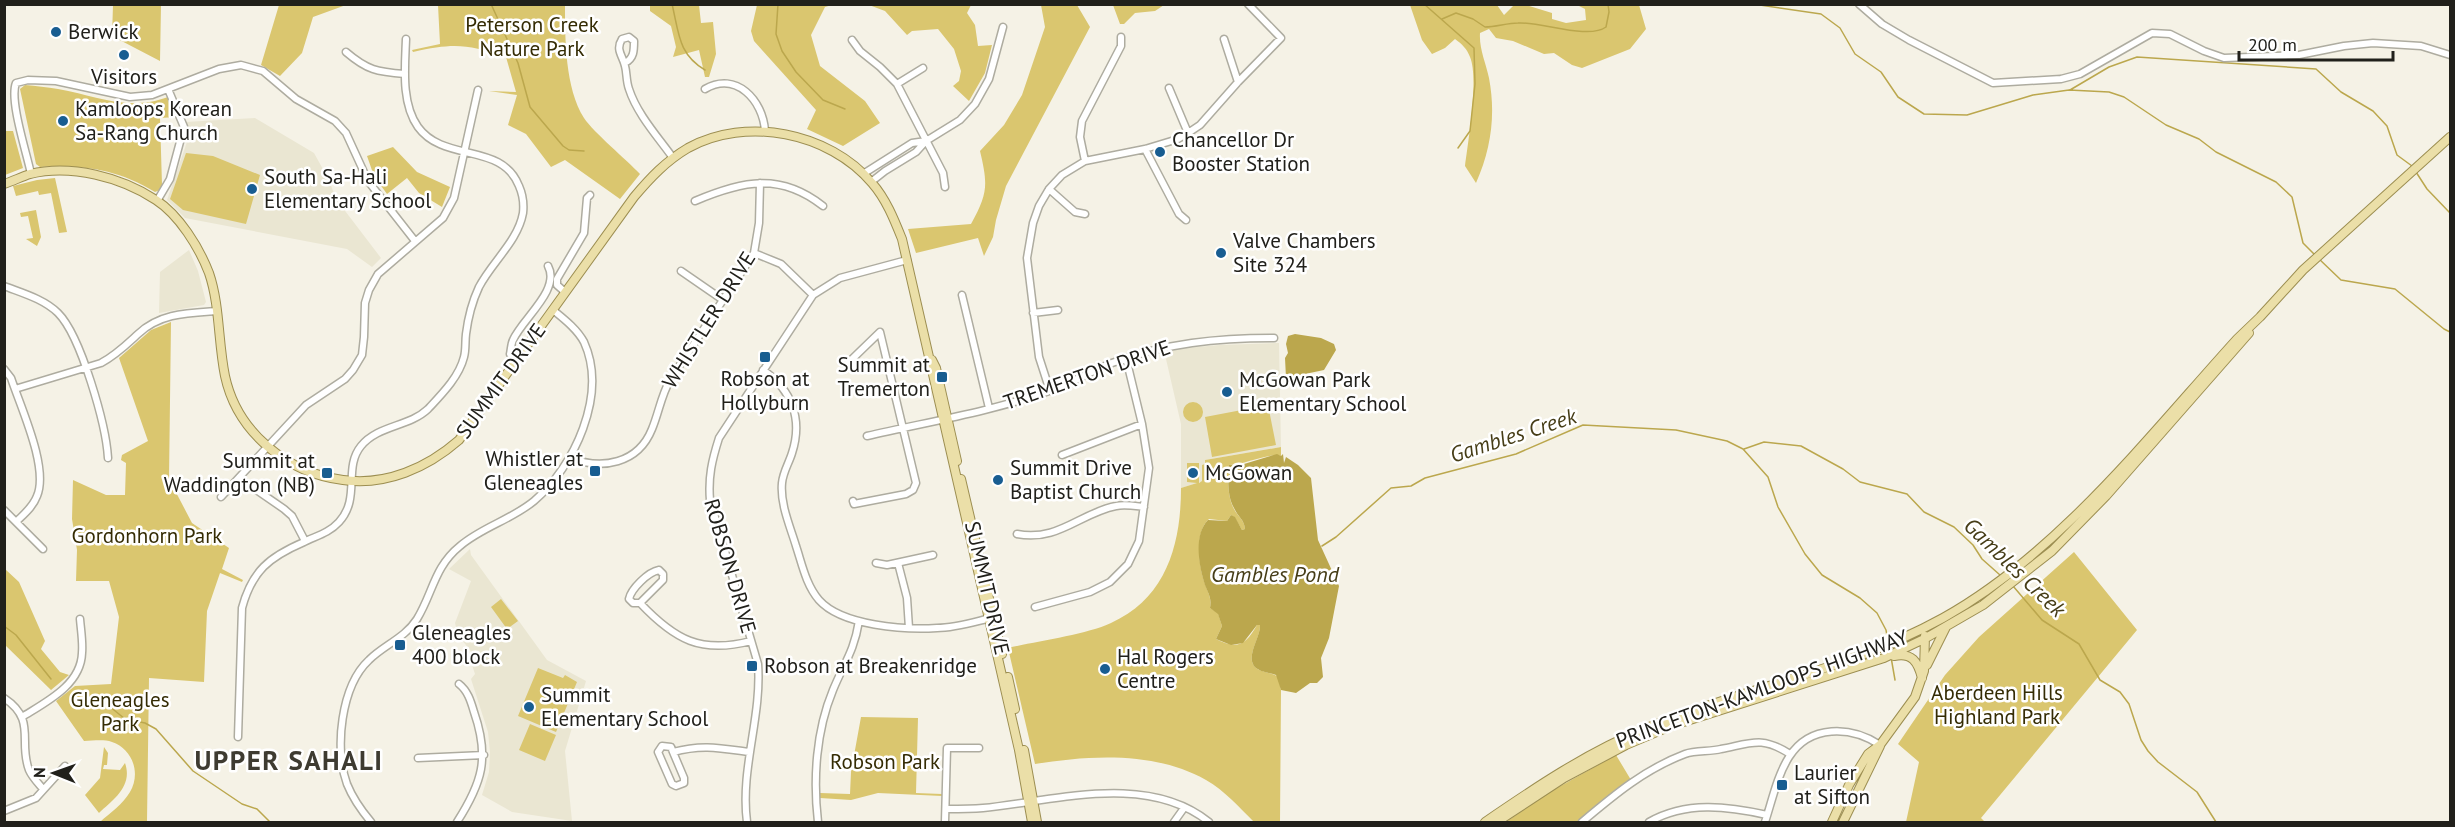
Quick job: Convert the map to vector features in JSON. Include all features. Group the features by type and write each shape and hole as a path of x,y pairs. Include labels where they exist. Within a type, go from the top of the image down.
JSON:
{"main road":[{"name":"SUMMIT DRIVE","path":"4,184 30,174 68,172 99,176 127,185 158,201 181,226 197,249 210,276 228,387 244,421 267,447 285,461 321,477 352,482 387,478 409,472 449,449 467,429 516,362 634,196 656,171 673,158 689,148 719,136 765,131 791,135 825,148 845,159 871,182 895,221 907,260 930,356 930,369 944,418 1037,822"},
{"name":"PRINCETON-KAMLOOPS HIGHWAY","path":"1485,822 1561,771 1623,738 1700,708 1855,658 1924,628 1977,597 2047,543 2101,489 2303,270 2451,137"},
{"name":"PRINCETON-KAMLOOPS HIGHWAY","path":"1497,822 1564,778 1650,734 1884,658 1926,638 1983,605 2052,551 2106,496 2242,343 2260,317"},
{"path":"1832,822 1849,785 1868,754 1880,745 1908,707 1946,627"},
{"path":"1923,675 1926,638 1924,628"},
{"path":"1884,658 1900,655 1913,658 1923,675"},
{"path":"1843,822 1877,757 1880,745"},
{"name":"SUMMIT DRIVE","path":"1031,801 1032,822"}],"street":[{"path":"1050,391 1039,357 1028,258 1029,240 1039,206 1049,189 1062,175 1085,161 1145,149 1178,139 1200,125 1281,38 1248,4"},
{"path":"1859,4 1882,24 1909,40 1994,83 2061,79 2080,74 2152,33 2170,34 2224,58 2299,56 2344,46 2373,43 2421,46 2451,55"},
{"path":"871,182 916,152 926,141 960,120 975,104 989,78 1003,27"},
{"path":"1085,161 1080,137 1082,121 1121,46 1121,37"},
{"path":"238,737 242,608 255,576 277,554 324,534 337,524 347,513 351,501 353,466 361,446 371,437 426,410 455,378 464,357 471,305 480,285 516,233 523,213 523,197 515,177 508,168 499,161 444,147 428,138 418,127 410,111 405,74 406,39"},
{"path":"1224,39 1238,82"},
{"path":"852,40 860,51 897,84 943,173 945,187"},
{"path":"346,52 362,66 377,72 405,74"},
{"path":"625,63 628,87 634,100 673,158"},
{"path":"30,174 17,112 14,87 16,83 27,80 56,81 130,97 152,95 219,69 241,65 263,71 296,99 335,121 346,133 368,181 415,241"},
{"path":"897,84 923,68"},
{"path":"705,89 723,82 750,94 764,115 765,131"},
{"path":"1168,88 1188,133"},
{"path":"158,201 170,179 184,127 168,89"},
{"path":"221,497 306,405 345,379 353,370 362,355 365,303 378,274 443,218 453,198 478,90"},
{"path":"863,174 912,143 926,141"},
{"path":"1145,149 1179,214 1186,220"},
{"path":"695,201 727,188 760,183 792,189 823,206"},
{"name":"WHISTLER DRIVE","path":"570,458 584,464 605,465 632,455 652,430 663,393 670,380 754,253 759,223 760,183"},
{"path":"1049,189 1076,212 1085,214"},
{"path":"565,292 557,285 557,279 584,233 587,198 590,195"},
{"path":"754,253 781,264 813,295"},
{"name":"ROBSON DRIVE","path":"747,822 745,787 760,686 758,664 710,500 708,478 719,438 813,295 840,278 907,260"},
{"path":"516,362 510,354 512,340 551,285 551,271 548,266"},
{"path":"681,271 723,300"},
{"path":"4,286 45,303 58,313 70,328 106,435 108,458"},
{"path":"962,295 989,408"},
{"path":"371,822 357,805 346,782 342,758 343,714 353,682 368,661 404,634 417,619 436,574 450,555 471,538 507,520 532,503 552,483 570,458 587,413 591,383 589,358 583,341 569,323 553,310"},
{"path":"1033,313 1058,310"},
{"path":"15,389 85,368 115,356 139,333 170,315 217,311"},
{"path":"848,363 879,332 916,483 913,490 906,494 854,504 853,501"},
{"name":"TREMERTON DRIVE","path":"867,436 989,408 1050,391 1126,358 1156,348 1228,338 1274,338"},
{"path":"1035,607 1090,592 1110,582 1128,564 1139,541 1149,468 1142,424 1126,358"},
{"path":"4,369 15,389 40,466 41,482 38,496 31,508 16,522"},
{"path":"763,370 776,379 789,394 797,416 796,440 782,483 783,502 804,572 820,601 841,615 859,621 909,628 939,628 991,618"},
{"path":"1062,455 1142,424"},
{"path":"239,478 292,516 304,541"},
{"path":"1017,534 1029,536 1052,532 1116,506 1144,507"},
{"path":"4,510 43,549"},
{"path":"876,563 887,565 933,555"},
{"path":"898,563 907,598 909,628"},
{"path":"640,603 663,580 663,574 659,570 654,571 630,593 629,599 633,603 640,603 667,627 696,644 722,647 751,641"},
{"path":"22,717 70,683 80,668 82,654 80,620"},
{"path":"818,822 815,795 816,763 824,720 833,690 856,640 859,621"},
{"path":"458,822 474,795 481,777 484,755 480,730 468,695 459,684"},
{"path":"5,699 16,706 22,717 26,728 28,768 43,789"},
{"path":"1649,822 1682,810 1706,807 1735,808 1766,819 1783,767 1790,754 1805,741 1820,734 1842,730 1865,735 1880,745"},
{"path":"1582,822 1630,783 1687,753 1709,752 1758,742 1773,743 1790,754"},
{"path":"667,745 674,752 684,778 680,786 672,784 658,752 662,746 667,745"},
{"path":"674,752 694,746 749,752"},
{"path":"945,822 947,748 979,748"},
{"path":"418,758 484,755"},
{"path":"4,811 36,798 65,766"},
{"path":"946,809 983,808 1078,794 1131,795 1166,801 1209,822"},
{"path":"1173,822 1184,808"}],"shaded area":[{"name":"South Sa-Hali Elementary School","path":"255,118 314,153 329,180 336,199 381,258 372,267 347,249 185,218 167,200 189,136 185,122"},
{"path":"189,250 198,271 206,302 204,305 159,313 160,272"},
{"name":"McGowan Park Elementary School","path":"1279,343 1281,447 1205,460 1204,481 1181,488 1181,424 1166,359 1174,349"},
{"name":"Summit Elementary School","path":"470,549 471,555 547,660 586,681 565,751 572,821 512,812 482,795 489,772 488,732 471,679 475,674 472,665 473,654 458,635 455,623 471,581 449,569"}],"green space":[{"path":"1113,4 1164,5 1155,11 1135,13 1124,24 1120,24"},
{"path":"113,5 161,5 160,61 112,36"},
{"path":"279,5 346,5 313,17 302,53 280,76 261,65"},
{"name":"Peterson Creek Nature Park","path":"438,5 565,5 567,63 578,106 589,124 640,174 620,199 565,160 551,167 526,134 508,125 517,95 489,91 516,92 506,57 481,49 460,46 413,52 412,50 440,44"},
{"name":"Peterson Creek Nature Park","path":"650,5 699,5 701,23 713,22 716,54 709,77 705,77 699,50 673,57 676,47 671,26 650,11"},
{"path":"757,5 832,5 825,7 811,35 820,66 865,101 880,123 843,146 807,129 816,110 754,41 751,31"},
{"path":"869,5 971,5 967,13 975,25 978,46 992,45 985,73 969,101 953,86 959,81 961,71 954,49 938,29 912,31 907,35 885,11"},
{"path":"1041,5 1077,5 1090,27 1006,186 993,237 984,256 978,238 916,253 908,229 971,224 977,213 985,189 980,151 1004,125 1022,95 1045,27"},
{"path":"1410,5 1497,5 1504,15 1514,5 1526,5 1552,13 1552,19 1566,23 1586,20 1585,9 1577,5 1639,5 1646,29 1630,49 1582,68 1572,65 1554,53 1544,54 1513,41 1496,38 1489,29 1480,33 1491,92 1492,119 1489,145 1476,183 1465,166 1473,94 1470,57 1455,39 1445,48 1432,54 1422,40"},
{"path":"25,85 58,89 126,103 140,103 168,97 176,117 160,118 162,185 160,190 155,192 127,178 100,170 40,167 36,164 20,89"},
{"path":"5,131 13,131 23,168 5,175"},
{"path":"393,147 417,172 450,187 442,207 419,193 407,178 387,194 374,176 367,156"},
{"path":"186,153 213,156 260,175 246,224 183,210 170,199"},
{"path":"55,178 67,232 59,233 51,193 39,195 38,191 16,196 13,186"},
{"path":"36,210 41,237 37,246 26,239 33,238 28,216 21,217 20,213"},
{"name":"Gordonhorn Park","path":"171,322 169,479 192,523 229,548 222,569 243,580 242,582 220,573 207,611 204,682 149,678 147,822 100,822 130,792 135,770 130,756 119,745 105,741 84,741 56,701 75,686 111,684 119,617 109,581 76,581 77,550 72,519 73,480 106,495 125,495 126,463 121,460 122,455 148,441 119,358 151,330"},
{"path":"1193,402 1200,405 1203,412 1200,419 1193,422 1186,419 1183,412 1186,405"},
{"path":"1268,405 1276,445 1212,457 1205,417"},
{"path":"1281,447 1281,456 1229,465 1230,498 1245,529 1242,530 1231,515 1227,521 1209,519 1201,532 1199,549 1202,574 1210,597 1210,608 1218,613 1222,626 1216,639 1230,644 1240,644 1249,637 1257,625 1260,625 1252,652 1252,663 1257,669 1278,677 1281,690 1280,822 1254,822 1213,784 1166,764 1100,757 1035,764 1008,648 1088,631 1111,623 1130,612 1145,599 1167,568 1178,530 1181,488 1197,483 1187,482 1187,463 1199,463 1199,483 1202,481 1202,465 1205,464 1205,460"},
{"name":"Aberdeen Hills Highland Park","path":"2074,552 2137,630 1981,818 1985,822 1906,822 1919,762 1898,744 1945,675 1979,637"},
{"name":"Gleneagles Park","path":"5,569 19,582 45,641 41,649 60,672 69,675 51,690 5,645"},
{"path":"501,599 518,621 507,629 491,607"},
{"path":"538,668 563,678 565,675 577,682 556,732 518,716"},
{"name":"Robson Park","path":"861,717 918,718 916,793 942,794 942,796 878,793 851,800 820,798 820,793 850,794 851,772"},
{"path":"530,724 556,735 545,761 519,750"},
{"name":"Gleneagles Park","path":"104,747 108,753 107,765 104,765 103,769 120,770 125,763 127,771 121,791 99,813 85,795 100,778"},
{"path":"1616,755 1631,780 1581,822 1506,822 1548,793"}],"water":[{"path":"1295,334 1321,338 1334,344 1336,350 1324,370 1286,378 1285,358 1288,353 1286,344 1288,336"},
{"name":"Gambles Pond","path":"1277,454 1281,456 1283,454 1284,463 1286,457 1311,478 1318,540 1339,586 1329,638 1321,658 1323,677 1317,683 1310,683 1296,693 1281,690 1276,675 1260,670 1253,664 1252,653 1260,625 1257,625 1243,643 1231,645 1216,639 1222,626 1218,614 1210,608 1210,598 1199,560 1200,534 1208,520 1227,521 1231,515 1235,517 1242,530 1245,529 1230,498 1229,465 1244,464"}],"waterway":[{"path":"491,4 518,63 530,107 563,146 569,150 584,151"},
{"path":"672,4 681,42 689,57 705,70"},
{"path":"778,4 776,34 782,51 796,72 823,100 845,109"},
{"path":"1424,4 1474,48 1475,84 1470,131 1458,148"},
{"path":"1442,19 1456,13 1473,19 1485,27 1527,23 1588,32 1606,27 1608,4"},
{"path":"1753,4 1821,14 1840,28 1855,54 1881,72 1898,97 1924,114 1967,115 2033,95 2069,90 2109,92 2124,97 2166,125 2199,139 2216,152 2276,182 2292,197 2303,243 2315,255"},
{"path":"2070,90 2109,67 2137,57 2316,69 2341,92 2373,111 2387,126 2397,155 2412,166"},
{"path":"2416,172 2427,189 2450,213"},
{"path":"2318,258 2341,280 2395,289 2450,332"},
{"name":"Gambles Creek","path":"1322,546 1336,537 1391,488 1411,486 1425,478 1516,454 1583,425 1676,430 1727,441 1743,449 1768,477 1778,507 1805,554 1822,575 1860,598 1877,613 1886,630 1888,641"},
{"name":"Gambles Creek","path":"1744,449 1764,442 1801,446 1843,469 1860,482 1907,494 1924,512 1954,527 1973,545 1982,559 2000,575"},
{"name":"Gambles Creek","path":"2013,586 2042,620 2079,644 2100,680 2120,692 2129,704 2141,740 2148,751 2158,762 2197,792 2216,822"},
{"path":"4,626 16,635 51,679"},
{"path":"1891,657 1895,680"},
{"path":"79,704 103,701 125,719 145,723 156,729 193,771 242,804 257,809 270,822"}],"place":[{"name":"Berwick","path":"56,32"},
{"name":"Visitors","path":"124,55"},
{"name":"Kamloops Korean Sa-Rang Church","path":"63,121"},
{"name":"Chancellor Dr Booster Station","path":"1160,152"},
{"name":"South Sa-Hali Elementary School","path":"252,189"},
{"name":"Valve Chambers Site 324","path":"1221,253"},
{"name":"Robson at Hollyburn","path":"765,357"},
{"name":"Summit at Tremerton","path":"942,377"},
{"name":"McGowan Park Elementary School","path":"1227,392"},
{"name":"Whistler at Gleneagles","path":"595,471"},
{"name":"Summit at Waddington (NB)","path":"327,473"},
{"name":"McGowan","path":"1193,473"},
{"name":"Summit Drive Baptist Church","path":"998,480"},
{"name":"Gleneagles 400 block","path":"400,645"},
{"name":"Robson at Breakenridge","path":"752,666"},
{"name":"Hal Rogers Centre","path":"1105,669"},
{"name":"Summit Elementary School","path":"529,707"},
{"name":"Laurier at Sifton","path":"1782,785"}],"district":[{"name":"UPPER SAHALI","path":"289,761"}]}
